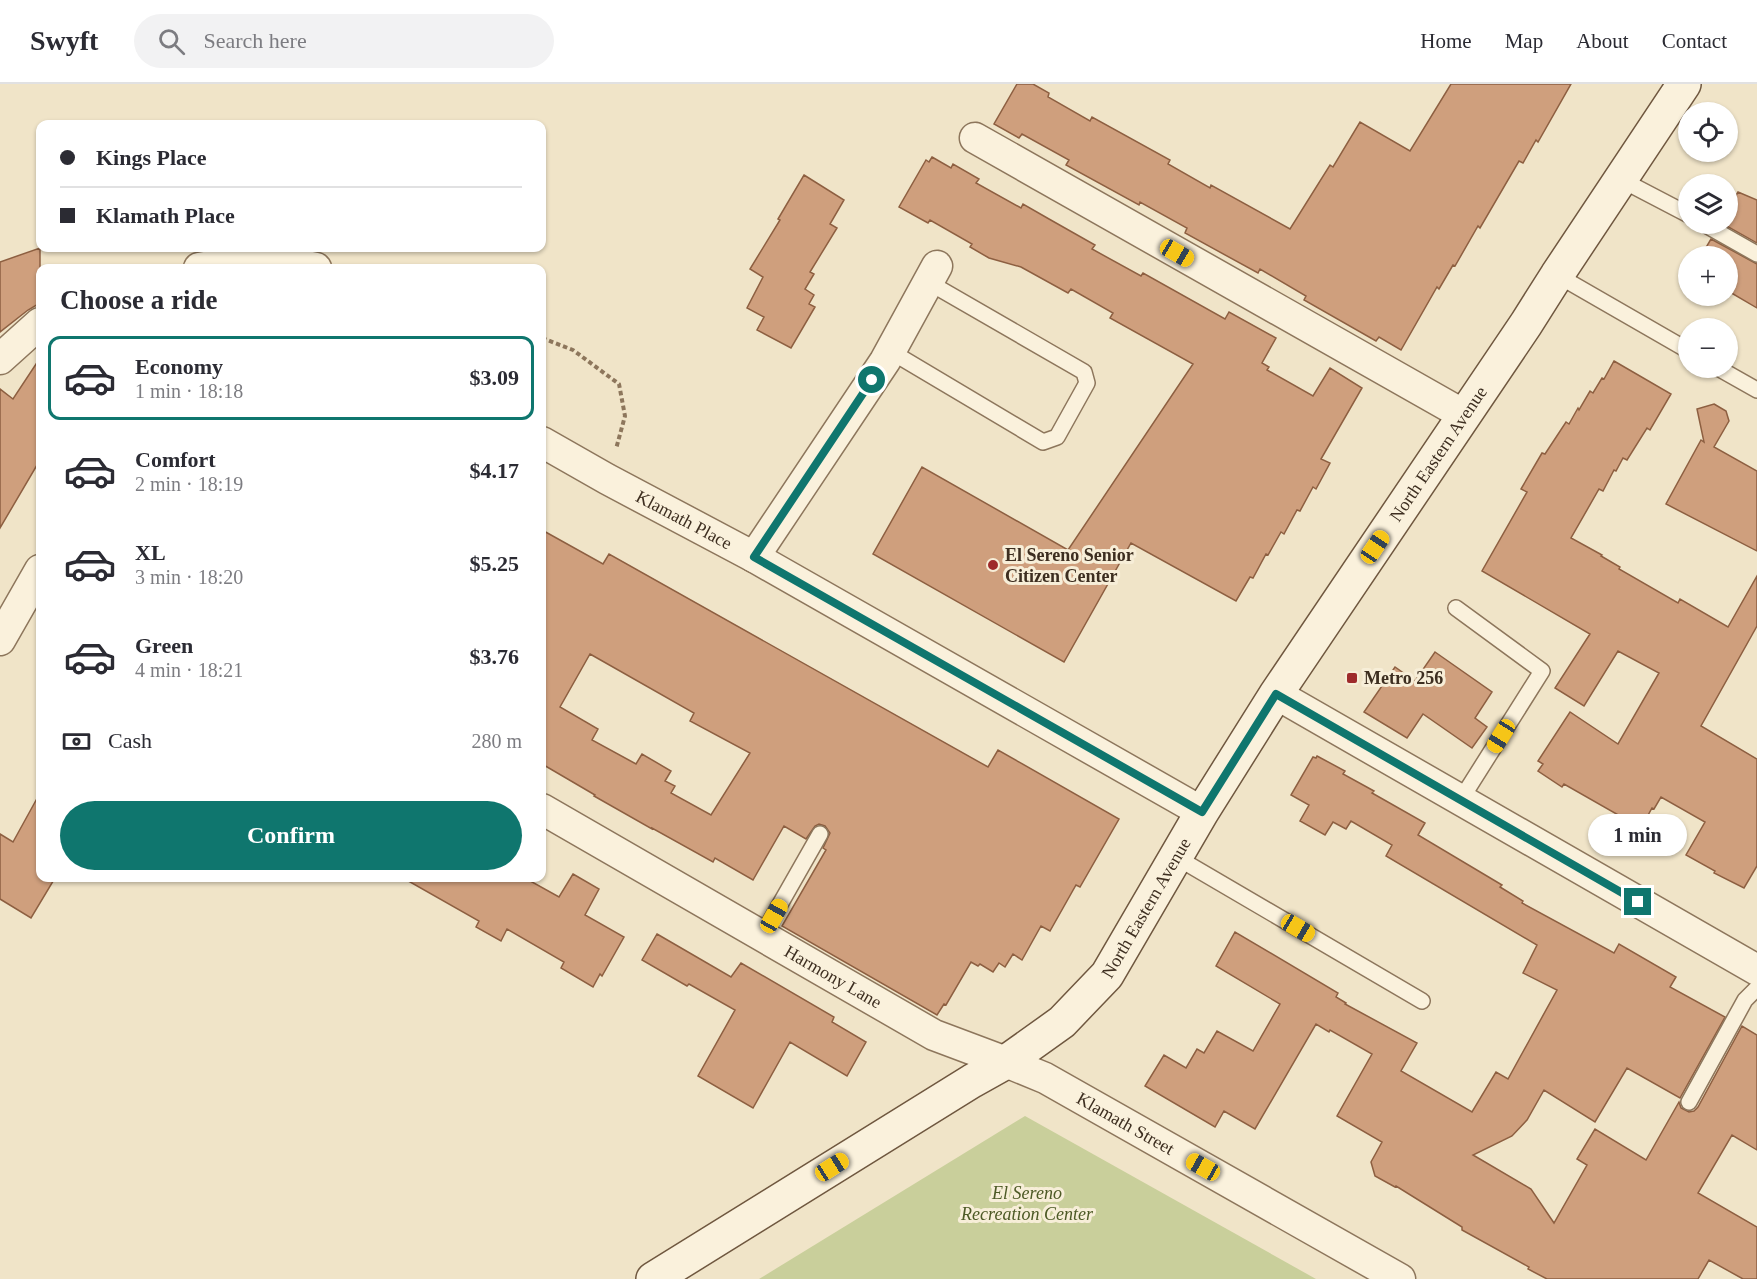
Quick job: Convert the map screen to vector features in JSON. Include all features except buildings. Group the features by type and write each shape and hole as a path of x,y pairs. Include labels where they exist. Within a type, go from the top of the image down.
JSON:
{"main road":[{"name":"North Eastern Avenue","path":"653,1279 1006,1062 1062,1022 1107,975 1202,812 1276,694 1526,324 1684,84"}],"street":[{"path":"975,138 1464,415"},
{"path":"754,557 890,351 933,274"},
{"path":"0,359 36,327"},
{"name":"Klamath Place","path":"546,444 754,557 1202,812"},
{"path":"0,640 36,577"},
{"path":"1276,694 1757,970"},
{"name":"Harmony Lane","path":"546,811 934,1035 1006,1062"},
{"name":"Klamath Street","path":"1006,1062 1045,1078 1400,1279"}],"lane":[{"path":"1620,179 1678,209"},
{"path":"1722,234 1757,254"},
{"path":"890,351 1043,442 1057,437 1087,383 1084,372 933,274"},
{"path":"1557,275 1678,345"},
{"path":"1736,378 1757,390"},
{"path":"1456,608 1542,671 1460,801"},
{"path":"762,936 820,834"},
{"path":"1176,857 1422,1001"},
{"path":"1689,1102 1745,1000 1757,988"}],"path":[{"path":"546,340 573,350 619,384 625,416 607,479"}],"green space":[{"name":"El Sereno Recreation Center","path":"1025,1116 1316,1279 759,1279"}],"place":[{"name":"El Sereno Senior Citizen Center","path":"993,565"},
{"name":"Metro 256","path":"1352,678"}],"route":[{"path":"872,380 754,557 1202,812 1276,694 1638,902"}]}
